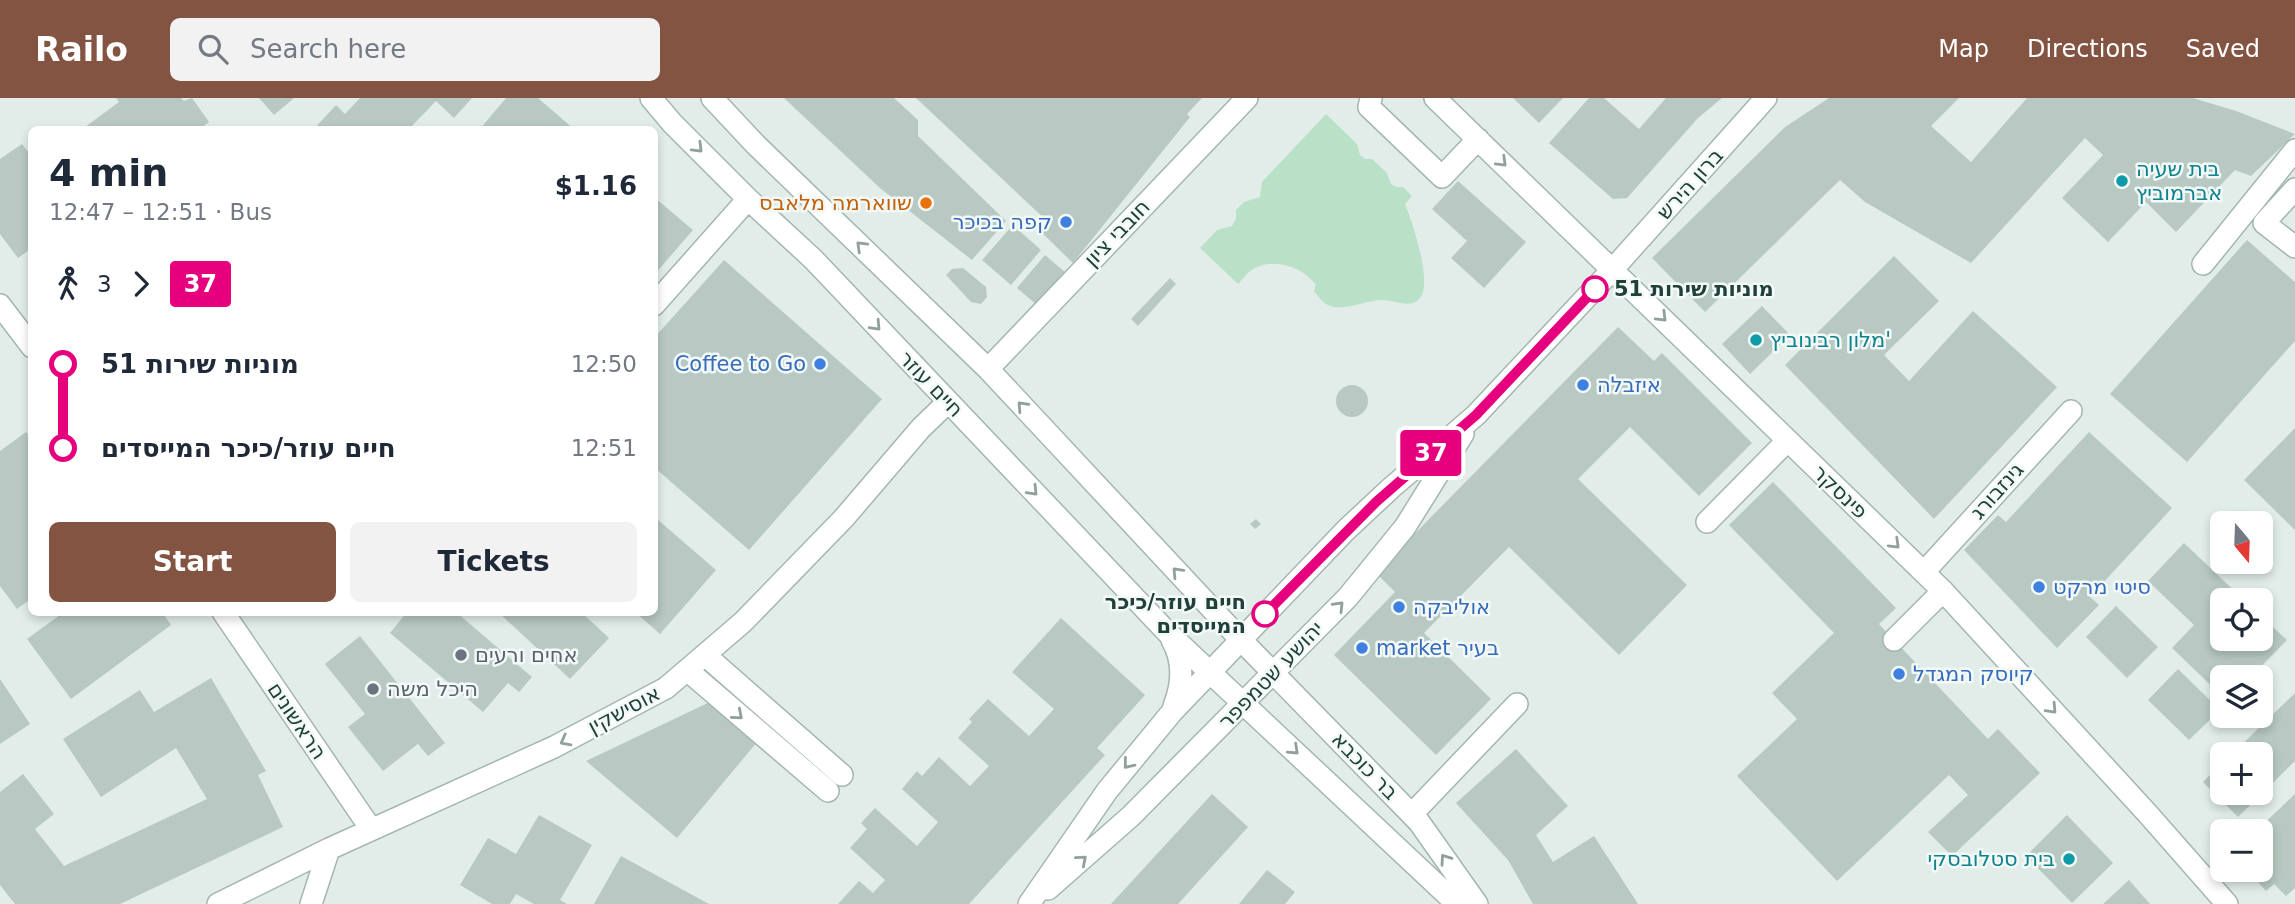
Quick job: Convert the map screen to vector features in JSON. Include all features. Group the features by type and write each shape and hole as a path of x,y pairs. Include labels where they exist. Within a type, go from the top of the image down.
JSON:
{"street":[{"name":"חיים עוזר","path":"651,98 672,123 748,199 813,259 1167,632 1210,671"},
{"path":"712,98 756,145 988,369 1241,640"},
{"name":"חובבי ציון","path":"988,369 1247,98"},
{"path":"1371,98 1369,107 1442,177 1478,139"},
{"name":"פינסקר","path":"1434,98 1943,591 2227,904"},
{"name":"ברון הירש","path":"1613,269 1766,98"},
{"path":"2203,264 2295,150"},
{"path":"2295,189 2264,223 2295,247"},
{"path":"658,300 748,199"},
{"name":"יהושע שטמפפר","path":"1030,904 1107,791 1172,712 1355,522 1476,415 1613,269"},
{"path":"0,305 28,342"},
{"name":"אוסישקין","path":"218,904 371,829 554,747 666,688 743,622 835,528 921,428 948,402"},
{"name":"גינזבורג","path":"1924,572 2071,411"},
{"name":"יהושע שטמפפר","path":"1030,904 1131,816 1348,597 1405,527 1476,415"},
{"path":"1707,522 1787,441"},
{"path":"1894,640 1943,591"},
{"name":"הראשונים","path":"226,616 371,829"},
{"path":"1167,632 1177,648 1181,665 1179,693 1172,712"},
{"name":"בר כוכבא","path":"1241,640 1412,814 1477,904"},
{"path":"687,670 835,783 705,654"},
{"name":"בר כוכבא","path":"1210,671 1457,904"},
{"path":"1412,814 1517,704"},
{"path":"311,904 329,849"}],"green space":[{"path":"1326,114 1357,144 1360,155 1365,159 1372,159 1387,173 1391,184 1403,187 1412,196 1405,204 1420,253 1424,281 1423,292 1415,302 1407,304 1383,300 1346,307 1331,306 1322,301 1314,291 1316,285 1304,273 1280,264 1255,268 1238,284 1200,248 1217,230 1232,226 1236,219 1236,210 1244,202 1260,197 1262,182"}],"building":[{"path":"116,98 181,98 184,101 192,98 209,122 204,126 86,126 119,102"},
{"path":"259,98 294,98 274,115"},
{"path":"360,98 472,98 454,118 436,101 412,126 317,126 336,105 345,114"},
{"path":"506,98 538,98 570,126 482,126"},
{"path":"784,98 894,98 918,120 918,136 1006,221 972,260 880,188"},
{"path":"916,98 1202,98 1187,114 1190,117 1073,263 1041,232 1049,223"},
{"path":"1513,98 1563,98 1539,123"},
{"path":"1589,98 1604,98 1639,129 1666,98 1722,98 1698,118 1627,198 1613,199 1549,143"},
{"path":"1829,98 1959,98 1931,126 1971,162 2027,98 2193,98 2295,134 2251,176 2235,170 2176,232 2146,202 2108,242 2062,198 2103,155 2085,138 1971,263 1865,202 1840,180 1705,312 1652,258 1785,127"},
{"path":"22,144 28,152 28,251 18,258 0,234 0,159"},
{"path":"1458,181 1526,242 1484,288 1451,258 1467,241 1432,209"},
{"path":"658,200 693,230 658,270"},
{"path":"1013,225 1041,250 1011,285 982,260"},
{"path":"2247,240 2295,282 2295,341 2187,462 2110,394"},
{"path":"1045,255 1066,273 1038,306 1017,288"},
{"path":"1894,256 1939,301 1884,355 1909,381 1973,311 2057,387 1934,519 1785,365"},
{"path":"724,260 882,399 749,550 658,470 658,334"},
{"path":"963,268 986,287 987,297 981,304 971,302 946,275 952,269"},
{"path":"1170,278 1176,284 1138,326 1131,319"},
{"name":"מלון רבינוביץ'","path":"1762,306 1790,335 1750,374 1722,344"},
{"path":"1618,327 1654,361 1662,353 1752,443 1699,496 1630,427 1578,479 1687,585 1619,655 1509,547 1424,633 1491,699 1436,755 1334,655 1395,592 1376,573"},
{"path":"1352,385 1363,390 1368,401 1363,412 1352,417 1341,412 1336,401 1341,390"},
{"path":"2295,428 2295,530 2244,480"},
{"path":"26,432 28,434 28,601 17,609 0,586 0,451"},
{"path":"2089,432 2172,508 2090,597 2099,605 2057,648 1964,550 1998,515 2006,522"},
{"path":"1773,482 1896,608 1879,624 1988,739 1998,729 2040,773 1952,856 1928,832 1968,795 1949,775 1837,881 1737,776 1797,719 1772,693 1834,633 1729,525"},
{"path":"1256,519 1261,524 1255,529 1250,524"},
{"path":"658,520 716,570 660,634 640,616 658,616"},
{"path":"2184,543 2210,568 2210,574 2217,574 2231,588 2210,588 2210,651 2273,651 2273,627 2287,640 2263,665 2210,665 2210,684 2172,648 2194,625 2148,581"},
{"path":"2116,606 2158,647 2127,678 2086,637"},
{"path":"59,616 165,616 171,625 71,699 27,639"},
{"name":"אחים ורעים","path":"404,616 461,616 532,677 519,692 508,683 483,712 390,633"},
{"path":"502,616 585,616 609,638 570,679"},
{"path":"1061,618 1145,695 1097,748 1105,755 969,904 838,904 859,881 873,893 885,880 850,848 867,829 861,823 875,808 917,846 938,822 902,789 917,771 922,776 939,757 970,786 989,766 958,738 972,722 969,719 988,699 1029,736 1054,709 1012,672"},
{"name":"היכל משה","path":"360,636 445,743 428,756 418,744 383,771 348,727 365,714 325,664"},
{"path":"2178,669 2210,700 2210,720 2189,740 2148,700"},
{"path":"211,678 266,771 258,775 283,827 120,904 15,904 0,885 0,792 23,774 54,814 35,829 64,866 207,799 176,748 101,797 63,739 140,690 154,712"},
{"path":"0,679 30,724 0,744"},
{"path":"2295,693 2295,761 2273,783 2273,742 2244,742 2259,728 2273,728 2273,714"},
{"path":"712,701 758,741 677,838 586,761"},
{"path":"1516,749 1568,806 1536,835 1553,862 1594,836 1638,904 1533,904 1508,860 1456,803"},
{"path":"2210,775 2210,789 2203,782"},
{"path":"1212,794 1248,827 1178,904 1111,904"},
{"path":"2295,794 2295,888 2286,896 2274,884 2266,891 2258,882 2273,882 2273,819 2269,819"},
{"path":"2226,805 2250,805 2238,817"},
{"path":"539,815 592,845 560,900 567,904 534,904 516,894 510,904 492,904 460,885 488,838 516,854"},
{"name":"בית סטלובסקי","path":"2067,815 2113,863 2072,903 2026,856"},
{"path":"621,856 709,904 594,904"},
{"path":"1267,870 1295,892 1285,904 1239,904"},
{"path":"2129,880 2150,904 2103,904"}],"bus line":[{"name":"37","path":"1265,614 1346,530 1476,415 1595,289"}],"place":[{"name":"בית שעיה אברמוביץ","path":"2122,181"},
{"name":"שווארמה מלאבס","path":"926,203"},
{"name":"קפה בכיכר","path":"1066,222"},
{"name":"מוניות שירות 51","path":"1595,289"},
{"name":"מלון רבינוביץ'","path":"1756,340"},
{"name":"Coffee to Go","path":"820,364"},
{"name":"איזבלה","path":"1583,385"},
{"name":"סיטי מרקט","path":"2039,587"},
{"name":"אוליבקה","path":"1399,607"},
{"name":"חיים עוזר/כיכר המייסדים","path":"1265,614"},
{"name":"market בעיר","path":"1362,648"},
{"name":"אחים ורעים","path":"461,655"},
{"name":"קיוסק המגדל","path":"1899,674"},
{"name":"היכל משה","path":"373,689"},
{"name":"בית סטלובסקי","path":"2069,859"}]}
